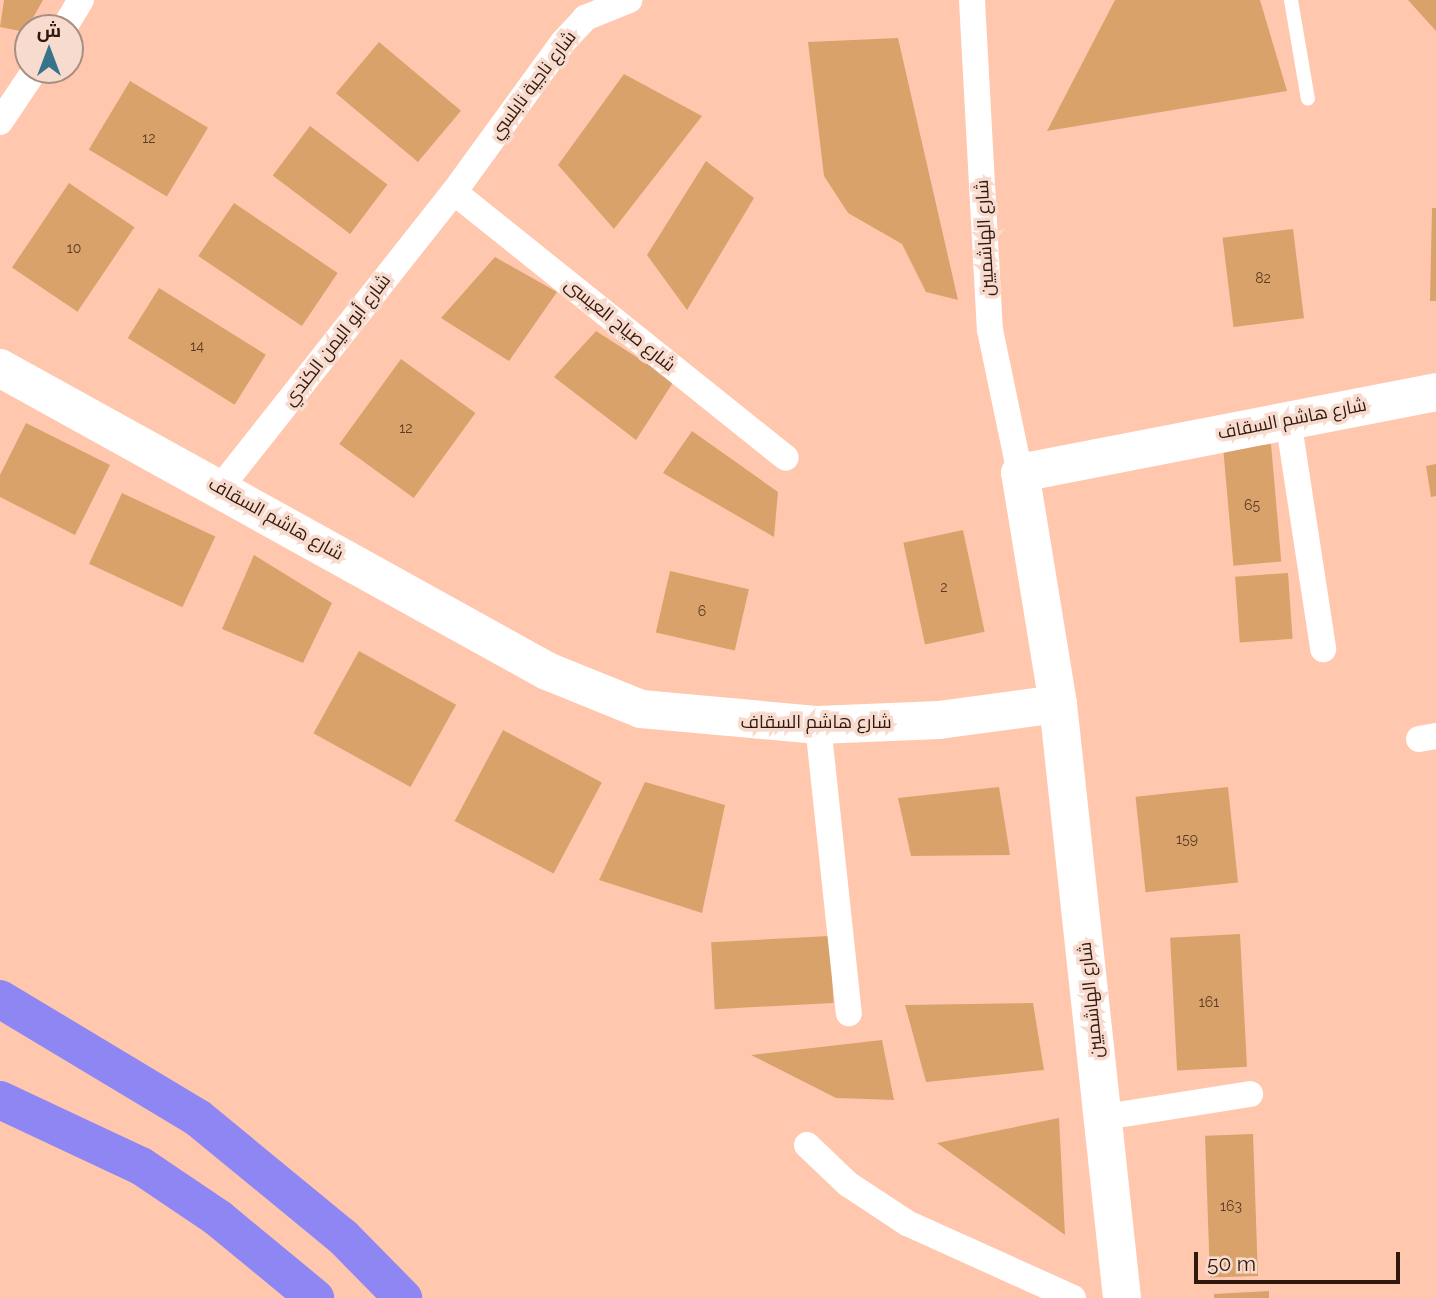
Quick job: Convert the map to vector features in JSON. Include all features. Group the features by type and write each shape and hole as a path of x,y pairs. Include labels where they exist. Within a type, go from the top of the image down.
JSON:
{"highway":[{"path":"0,999 198,1118 343,1237 403,1298"},
{"path":"0,1100 84,1133 141,1166 229,1226 315,1298"}],"street":[{"name":"شارع ناجية نابلسي","path":"454,192 563,42 585,18 629,0"},
{"name":"شارع الهاشميين","path":"972,0 990,330 1020,473"},
{"path":"0,122 8,96"},
{"name":"شارع صياح العيسى","path":"454,192 786,458"},
{"name":"شارع أبو اليمن الكندي","path":"220,488 454,192"},
{"name":"شارع هاشم السقاف","path":"0,368 596,693 689,717 818,725 939,720 1058,704"},
{"name":"شارع هاشم السقاف","path":"1020,473 1436,392"},
{"path":"1288,419 1323,649"},
{"path":"1020,473 1058,704"},
{"name":"شارع الهاشميين","path":"1058,704 1123,1297"},
{"path":"818,725 849,1013"},
{"path":"1105,1116 1250,1094"},
{"path":"807,1144 848,1184 908,1223 1073,1298"}],"lane":[{"path":"1291,0 1308,99"}],"building":[{"path":"4,0 43,0 35,14 14,14 14,30 0,27"},
{"path":"1115,0 1260,0 1287,91 1047,131"},
{"path":"1408,0 1436,0 1436,31"},
{"path":"898,38 958,300 926,292 902,244 848,213 824,176 808,42"},
{"path":"379,42 461,111 418,162 336,93"},
{"path":"624,74 702,116 614,229 558,165"},
{"path":"130,81 208,128 167,196 89,150"},
{"path":"310,126 387,184 350,234 273,176"},
{"path":"706,161 754,198 687,310 647,255"},
{"path":"69,183 134,227 77,312 12,268"},
{"path":"234,203 338,273 302,326 198,256"},
{"path":"1432,208 1436,208 1436,301 1430,301"},
{"path":"1293,229 1304,318 1233,327 1223,238"},
{"path":"495,257 557,292 509,361 441,318"},
{"path":"159,288 266,355 235,405 128,338"},
{"path":"596,331 674,381 636,440 554,377"},
{"path":"401,359 475,413 414,498 339,444"},
{"path":"26,423 110,465 75,535 0,497 0,475"},
{"path":"692,431 778,492 774,537 663,473"},
{"path":"1271,444 1281,562 1233,566 1223,448"},
{"path":"1436,464 1436,496 1431,497 1426,466"},
{"path":"122,493 215,537 182,607 89,564"},
{"path":"963,530 985,632 925,644 903,543"},
{"path":"254,555 332,603 303,663 222,629"},
{"path":"670,571 749,589 735,651 656,632"},
{"path":"1288,573 1293,639 1240,643 1235,577"},
{"path":"359,651 456,705 411,787 313,733"},
{"path":"503,730 602,783 554,874 455,821"},
{"path":"645,782 725,805 702,913 599,880"},
{"path":"999,787 1010,855 911,856 898,798"},
{"path":"1228,787 1238,882 1146,892 1136,797"},
{"path":"1240,934 1247,1067 1177,1070 1170,938"},
{"path":"830,936 834,1003 715,1009 711,942"},
{"path":"1033,1003 1044,1070 926,1082 905,1005"},
{"path":"882,1040 894,1100 836,1098 751,1055"},
{"path":"1059,1118 1065,1235 937,1143"},
{"path":"1253,1134 1258,1276 1210,1278 1205,1136"},
{"path":"1269,1291 1269,1298 1214,1298 1214,1294"}]}
